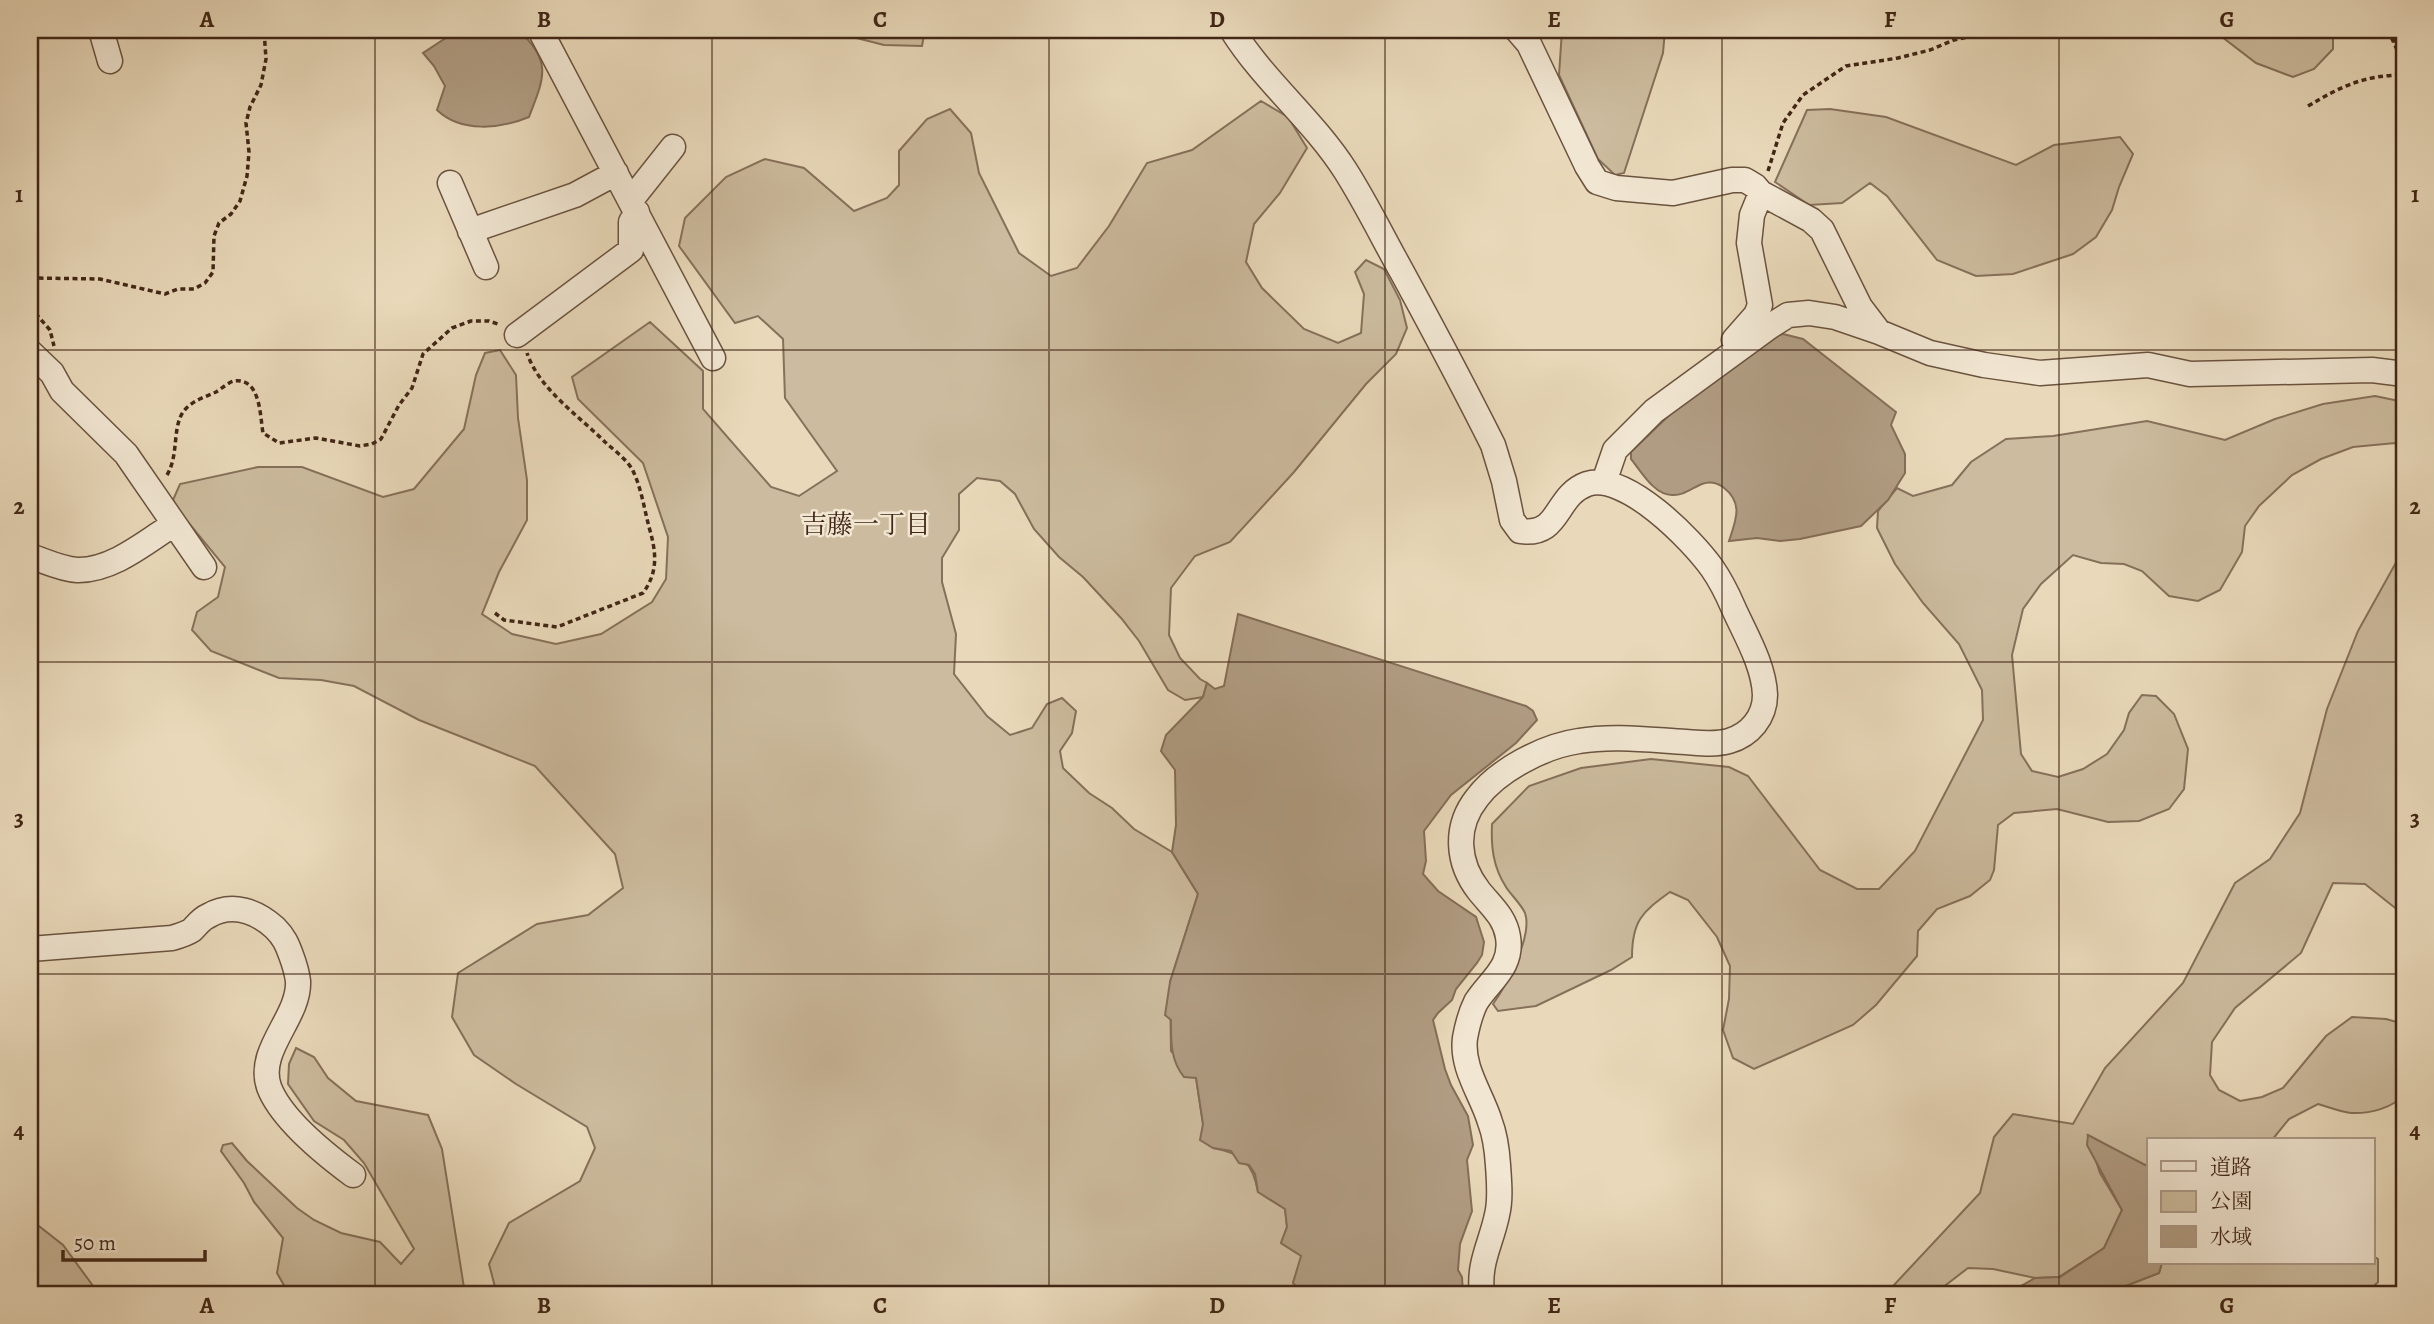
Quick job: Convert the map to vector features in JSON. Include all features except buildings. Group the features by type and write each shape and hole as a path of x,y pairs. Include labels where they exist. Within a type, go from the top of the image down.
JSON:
{"street":[{"path":"101,30 110,61"},
{"path":"540,30 713,358"},
{"path":"1232,30 1270,82 1322,137 1371,215 1493,445 1512,520 1520,531 1532,533 1545,528 1573,493 1587,484 1604,482 1633,495 1673,525 1712,568 1726,590 1762,675 1765,706 1758,722 1731,741 1715,744 1592,739 1554,747 1537,753 1506,772 1477,798 1469,812 1460,842 1463,862 1469,878 1504,920 1509,938 1508,956 1500,975 1476,1003 1464,1042 1469,1070 1490,1121 1498,1161 1498,1213 1482,1259 1482,1294"},
{"path":"1517,30 1529,44 1597,182 1616,188 1672,193 1732,180 1745,180 1760,193 1811,220 1822,230 1860,307 1879,332"},
{"path":"517,335 631,250 634,206 673,146"},
{"path":"470,232 575,195 616,173"},
{"path":"450,183 486,267"},
{"path":"1719,363 1722,353 1756,315 1760,305 1749,243 1752,215 1760,193"},
{"path":"1604,482 1615,450 1654,411 1788,315 1809,313 1835,317 1930,353 1984,365 2040,373 2148,365 2190,374 2372,370 2404,374"},
{"path":"37,359 52,373 62,391 126,454 204,567"},
{"path":"30,556 75,570 93,569 129,553 174,524"},
{"path":"30,950 172,939 191,930 205,917 218,911 239,908 254,913 269,923 285,937 298,982 294,1002 267,1065 269,1086 286,1115 334,1161 353,1175"}],"path":[{"path":"30,278 100,279 165,294 178,289 194,289 205,283 213,272 214,236 219,223 231,214 240,201 247,176 249,152 246,123 250,107 261,85 266,59 264,30"},
{"path":"1760,193 1783,123 1803,95 1819,84 1846,66 1898,58 1930,50 1954,40 2000,30"},
{"path":"2388,30 2404,65"},
{"path":"2393,41 2404,40"},
{"path":"2308,106 2338,88 2360,80 2404,75"},
{"path":"30,307 43,321 54,340 55,349 52,356 37,359"},
{"path":"154,495 174,459 183,413 199,399 233,381 243,382 257,395 263,433 273,441 279,443 327,438 360,446 372,444 381,439 399,405 412,388 422,354 452,328 471,321 489,321 506,327 517,335 530,363 552,391 631,468 656,558 650,583 643,593 571,623 548,627 504,620 495,613"}],"green space":[{"path":"825,30 925,30 922,46 884,45"},
{"path":"1562,30 1665,30 1663,53 1624,173 1615,175 1598,159 1559,75"},
{"path":"2213,30 2333,30 2333,49 2314,69 2293,77 2256,63"},
{"path":"1261,101 1288,117 1307,148 1280,193 1254,224 1246,262 1262,288 1304,329 1338,343 1361,333 1364,294 1355,272 1366,260 1384,269 1400,300 1407,328 1396,354 1366,384 1294,472 1230,542 1195,556 1171,588 1169,635 1180,658 1207,683 1203,697 1185,700 1168,690 1139,641 1121,618 1034,529 1015,494 1000,481 977,478 959,494 959,530 942,558 942,582 956,634 954,674 987,716 1010,735 1032,728 1047,704 1062,698 1076,711 1072,733 1060,751 1063,768 1134,829 1172,852 1198,894 1170,982 1171,1051 1196,1077 1203,1124 1213,1148 1239,1156 1253,1174 1258,1192 1285,1209 1287,1227 1281,1243 1302,1256 1293,1283 1303,1294 489,1294 495,1287 489,1264 509,1223 580,1181 595,1148 587,1127 474,1055 452,1017 458,973 537,924 588,915 623,888 615,854 535,766 419,720 354,686 321,680 279,678 211,651 192,630 197,612 218,597 225,567 173,500 180,484 258,467 302,467 383,497 414,489 464,429 476,375 485,353 500,350 516,375 518,418 527,480 527,520 499,572 482,614 512,634 556,644 601,634 652,602 666,579 668,537 643,463 578,399 572,377 650,322 703,371 703,409 771,487 799,496 837,471 785,398 783,339 758,316 735,323 679,246 685,218 726,177 765,159 804,168 854,211 887,198 899,185 899,151 927,119 950,109 971,133 979,173 1019,253 1051,276 1077,268 1109,226 1147,163 1192,150"},
{"path":"1830,109 1886,117 2016,165 2054,145 2120,137 2133,154 2112,210 2096,237 2073,254 2013,274 1976,276 1937,260 1887,196 1870,183 1842,203 1809,205 1775,182 1807,110"},
{"path":"2375,396 2404,402 2404,455 2395,443 2353,447 2321,459 2292,475 2259,506 2245,526 2242,552 2220,590 2198,601 2169,596 2142,571 2124,564 2101,563 2073,555 2041,584 2023,609 2012,655 2021,754 2032,771 2058,777 2083,769 2107,754 2124,730 2129,713 2142,695 2156,696 2174,714 2188,749 2184,789 2169,809 2139,821 2108,822 2057,809 2014,813 1998,825 1994,870 1990,880 1970,896 1937,909 1918,931 1917,956 1876,1005 1853,1025 1754,1069 1733,1058 1723,1030 1729,999 1730,966 1717,937 1688,900 1670,892 1640,918 1634,934 1632,957 1536,1006 1498,1011 1493,1004 1517,960 1526,923 1525,913 1498,872 1493,849 1492,824 1529,786 1581,768 1651,759 1729,767 1748,776 1820,870 1857,889 1879,889 1915,851 1983,720 1982,690 1959,644 1923,603 1895,564 1877,528 1878,511 1897,488 1913,496 1952,485 1971,462 2006,439 2053,436 2147,421 2225,440 2275,419 2323,404"},
{"path":"2404,548 2404,915 2365,884 2333,883 2301,953 2235,1008 2212,1042 2210,1075 2219,1090 2240,1101 2262,1097 2283,1088 2326,1036 2352,1017 2386,1019 2404,1024 2404,1094 2388,1106 2358,1113 2318,1104 2289,1119 2274,1138 2147,1138 2147,1166 2088,1136 2100,1173 2122,1210 2104,1248 2059,1277 2035,1278 1993,1269 1968,1268 1938,1294 1889,1294 1893,1286 1980,1193 1994,1137 2013,1114 2073,1124 2105,1068 2183,983 2235,883 2270,859 2300,813 2327,709 2358,631"},
{"path":"296,1048 314,1057 328,1078 356,1101 428,1115 442,1149 465,1294 289,1294 277,1273 283,1238 254,1202 221,1151 223,1145 232,1143 247,1161 297,1208 314,1220 341,1233 380,1242 401,1264 414,1249 364,1163 344,1140 314,1121 288,1084 289,1064"},
{"path":"30,1219 63,1245 99,1294 30,1294"},
{"path":"2374,1257 2378,1259 2378,1282 2366,1294 2105,1294 2159,1273 2162,1264 2374,1264"}],"water":[{"path":"458,30 518,30 529,41 537,51 542,70 539,91 529,117 506,124 481,127 457,122 437,110 445,86 423,53"},
{"path":"1783,334 1803,339 1896,412 1891,425 1905,454 1905,473 1888,500 1861,526 1800,539 1780,541 1757,538 1729,541 1736,519 1736,506 1730,493 1723,487 1708,483 1680,494 1665,494 1644,476 1631,459 1631,452 1687,398 1771,337"},
{"path":"1238,614 1526,706 1533,711 1537,720 1516,743 1451,795 1424,831 1426,861 1423,874 1438,891 1476,917 1484,942 1482,955 1477,963 1456,989 1452,1000 1433,1020 1445,1069 1468,1116 1473,1145 1467,1160 1472,1211 1460,1244 1458,1270 1462,1277 1463,1294 1303,1294 1293,1283 1301,1256 1281,1243 1287,1227 1285,1209 1258,1192 1255,1174 1249,1165 1239,1163 1231,1151 1213,1148 1200,1140 1203,1124 1196,1078 1184,1077 1176,1064 1172,1050 1171,1020 1165,1015 1170,982 1198,894 1172,852 1176,825 1175,770 1161,751 1166,735 1203,697 1207,683 1215,689 1224,686"},
{"path":"2088,1135 2147,1166 2147,1264 2162,1264 2159,1273 2105,1294 2035,1294 2021,1286 2035,1278 2060,1277 2104,1248 2122,1210 2087,1145"}],"district":[{"name":"吉藤一丁目","path":"866,524"}]}
